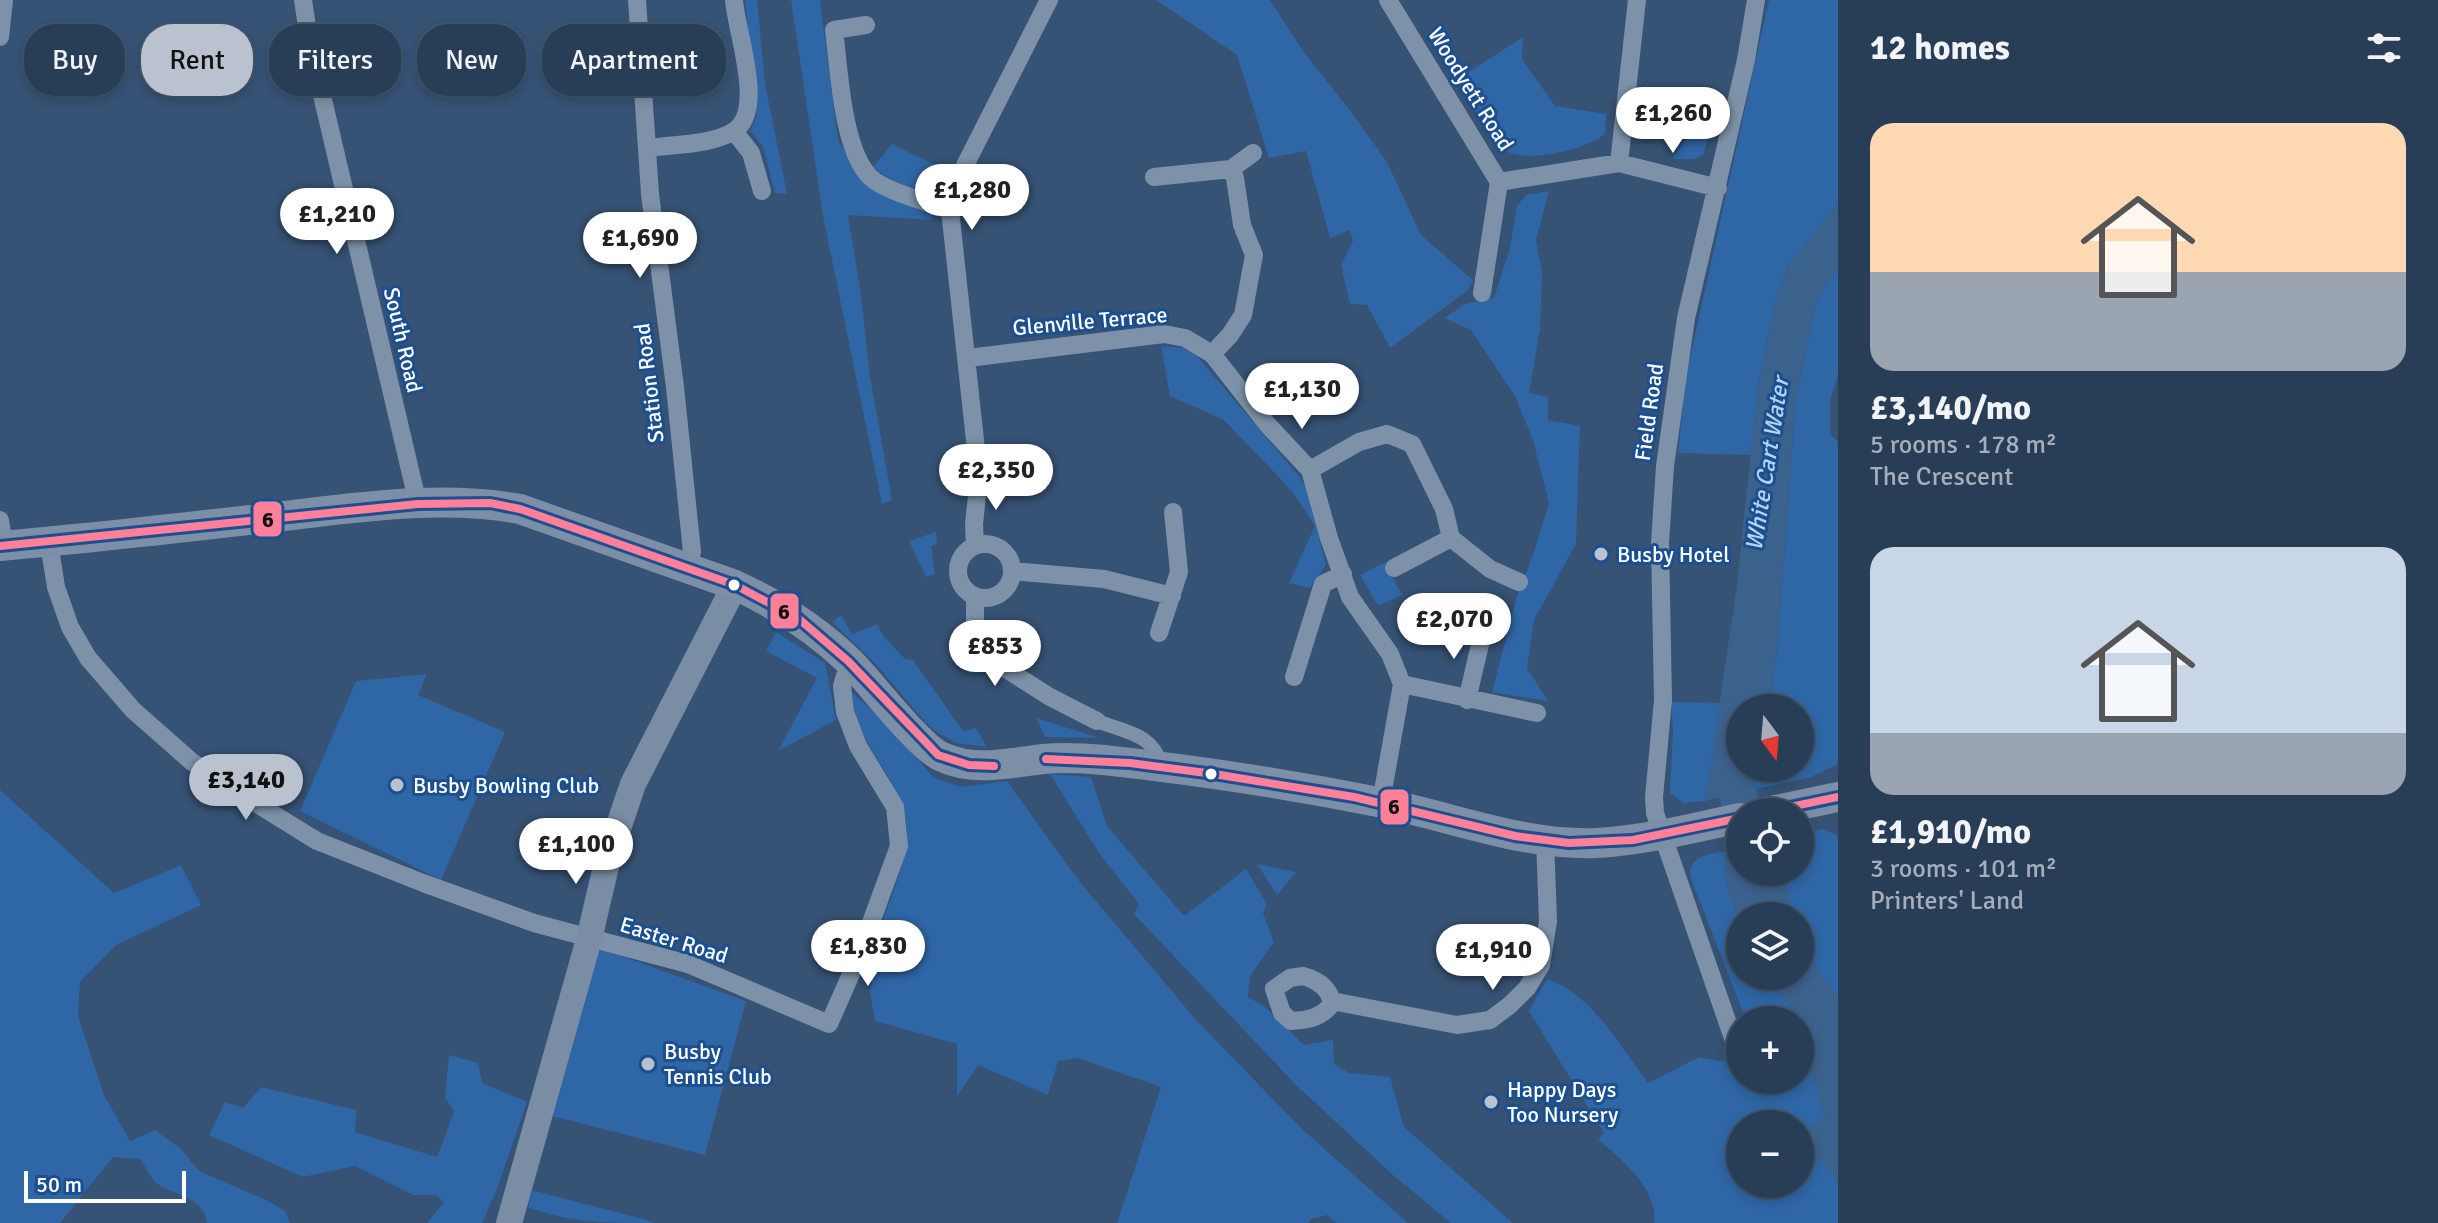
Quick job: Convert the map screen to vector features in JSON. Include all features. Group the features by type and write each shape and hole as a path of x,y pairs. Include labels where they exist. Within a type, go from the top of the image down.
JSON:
{"main road":[{"path":"1,537 49,543 339,510 490,503 520,509 735,585 799,619 854,666 938,755 969,765 994,766 1071,758 1162,767 1381,802 1477,829 1545,840 1595,843 1664,836 1726,821"},
{"path":"509,1223 589,939 608,858 633,784 735,585"}],"street":[{"path":"0,37 4,0"},
{"name":"South Road","path":"303,0 309,40 418,504"},
{"name":"Station Road","path":"637,0 650,194 692,552 685,567"},
{"path":"649,148 711,139 734,131 745,120 750,87 734,0"},
{"path":"975,546 979,477 950,210 956,183 1049,0"},
{"name":"Woodyett Road","path":"1388,0 1499,182 1619,163 1718,188"},
{"path":"1619,163 1637,0"},
{"name":"Field Road","path":"1726,1018 1655,813 1663,700 1660,543 1665,466 1686,318 1718,188 1756,0"},
{"path":"866,25 834,30 843,113 860,163 871,178 885,186 950,210"},
{"path":"734,131 751,153 762,191"},
{"path":"1154,177 1231,169 1253,153"},
{"path":"1231,169 1242,225 1254,255 1243,315 1212,354 1267,424 1310,470 1350,597 1390,654 1402,684 1381,802"},
{"path":"1482,293 1499,182"},
{"name":"Glenville Terrace","path":"968,358 1164,334 1185,338 1212,354"},
{"path":"1310,470 1359,442 1387,434 1412,444 1444,509 1451,538 1490,569 1519,582"},
{"path":"1159,633 1179,572 1173,512"},
{"path":"1394,568 1451,538"},
{"path":"49,543 56,587 70,627 88,658 133,710 192,762 317,841 534,923 589,939"},
{"path":"975,546 1000,549 1012,571 1007,587 992,597 975,596 966,591 960,582 960,561 975,546"},
{"path":"1012,571 1104,579 1172,596"},
{"path":"1294,677 1323,584 1343,574"},
{"path":"975,596 975,630 1006,669 1050,697 1097,721 1149,741 1158,751 1162,767"},
{"path":"1467,700 1483,632"},
{"name":"Easter Road","path":"589,939 688,964 829,1024 858,958 899,846 895,807 858,746 845,712 842,686 845,676 854,666"},
{"path":"1402,684 1537,713"},
{"path":"1332,1001 1457,1025 1490,1020 1510,1005 1527,988 1541,965 1548,921 1545,840"}],"shaded area":[{"path":"745,0 757,0 765,83 787,194 775,193 763,147 750,131 757,115"},
{"path":"791,0 820,0 838,140 858,170 934,210 932,220 848,215 870,376 892,500 882,504 823,216"},
{"path":"1156,0 1270,0 1303,51 1387,162 1421,235 1473,280 1468,290 1390,348 1367,305 1350,304 1341,265 1353,241 1350,230 1330,238 1306,151 1269,158 1237,55"},
{"path":"1769,0 1838,0 1838,204 1788,266 1774,306 1758,386 1751,455 1678,453 1686,376"},
{"path":"1523,37 1522,59 1555,106 1606,114 1605,134 1570,150 1539,156 1512,154 1496,144 1458,79"},
{"path":"1716,112 1703,155 1694,159 1672,159 1692,131"},
{"path":"892,144 935,165 951,169 941,190 923,191 905,186 873,167"},
{"path":"1549,191 1536,240 1542,272 1540,329 1529,393 1548,397 1548,420 1580,426 1576,544 1534,620 1527,668 1548,701 1492,692 1518,592 1549,503 1533,440 1515,396 1471,330 1444,318 1465,304 1494,298 1510,248 1517,206 1526,195"},
{"path":"1838,266 1838,375 1830,401 1830,434 1838,442 1838,764 1814,776 1814,694 1771,694 1777,653 1796,397 1817,299"},
{"path":"1161,346 1182,348 1196,355 1299,476 1307,490 1326,565 1310,588 1289,583 1315,526 1292,491 1224,420 1170,396"},
{"path":"936,532 937,544 931,546 935,574 926,577 909,541"},
{"path":"1385,562 1402,595 1378,606 1360,575"},
{"path":"841,615 852,634 877,624 884,637 905,659 913,660 963,731 976,728 987,747 957,743 925,722 875,663 832,622"},
{"path":"776,632 825,663 836,720 778,751 817,678 766,651"},
{"name":"Busby Bowling Club","path":"427,674 418,695 505,732 441,880 300,811 356,681"},
{"path":"852,692 895,731 933,777 960,787 1007,781 1079,881 1198,1022 1302,1129 1408,1223 1337,1223 1327,1215 1311,1219 1308,1223 1117,1223 1161,1087 1077,1058 1058,1061 1048,1095 978,1065 957,1097 957,1044 875,1021 870,992 873,975 867,965 896,885 906,842 906,823 897,794 860,728"},
{"path":"1671,702 1722,703 1705,801 1683,803 1670,793"},
{"path":"1036,718 1100,738 1045,737"},
{"path":"1050,774 1091,777 1107,826 1184,916 1246,869 1267,904 1263,913 1274,942 1250,976 1248,997 1264,1006 1304,1045 1333,1040 1334,1064 1349,1073 1390,1077 1404,1127 1513,1223 1451,1223 1394,1176 1296,1085 1134,914 1139,904 1099,853"},
{"path":"1753,782 1788,782 1751,790"},
{"path":"0,790 114,893 181,865 201,905 116,945 80,982 78,1016 104,1095 130,1141 155,1130 180,1148 199,1171 266,1200 285,1211 290,1223 207,1223 196,1203 156,1183 140,1159 113,1157 60,1223 0,1223"},
{"path":"1823,829 1838,836 1838,996 1814,961 1814,902 1790,902 1785,886 1814,886 1814,831"},
{"path":"1725,851 1726,886 1733,902 1726,902 1726,969 1690,876 1696,860"},
{"path":"1257,864 1296,872 1277,895"},
{"name":"Busby Tennis Club","path":"605,950 746,1001 705,1155 552,1116 597,951"},
{"path":"1547,979 1579,997 1592,1009 1648,1083 1699,1057 1726,1060 1726,1094 1814,1094 1814,1079 1825,1117 1814,1125 1814,1110 1726,1110 1726,1198 1814,1198 1814,1152 1838,1181 1838,1223 1654,1223 1654,1210 1644,1187 1598,1139 1604,1133 1529,1011"},
{"path":"1734,990 1775,990 1789,1006 1741,1006"},
{"path":"449,1055 478,1063 482,1083 527,1102 482,1223 427,1223 444,1202 435,1195 413,1195 355,1166 303,1177 209,1135 225,1102 243,1108 261,1087 356,1110 355,1132 437,1157 454,1112 445,1097"},
{"path":"535,1191 655,1223 590,1221 543,1212 528,1207"}],"water":[{"path":"1838,204 1838,266 1817,299 1796,397 1777,653 1771,694 1726,694 1726,782 1753,782 1751,790 1705,801 1736,592 1758,386 1774,306 1788,266"},
{"path":"1727,886 1785,886 1790,902 1733,902"},
{"path":"1814,962 1838,996 1838,1181 1814,1153 1814,1125 1825,1117 1814,1079 1814,1006 1789,1006 1775,990 1814,990"}],"waterway":[{"name":"White Cart Water","path":"1735,782 1739,798"}],"transit line":[{"name":"6","path":"0,546 418,504 490,503 520,509 735,585 799,619 848,661 938,755 969,765 994,766"},
{"name":"6","path":"1046,759 1130,763 1214,774 1354,797 1515,836 1569,843 1633,840 1726,821"},
{"name":"6","path":"1814,802 1838,797"}],"place":[{"name":"Busby Hotel","path":"1601,554"},
{"name":"Busby Bowling Club","path":"397,785"},
{"name":"Busby Tennis Club","path":"648,1064"},
{"name":"Happy Days Too Nursery","path":"1491,1102"}]}
